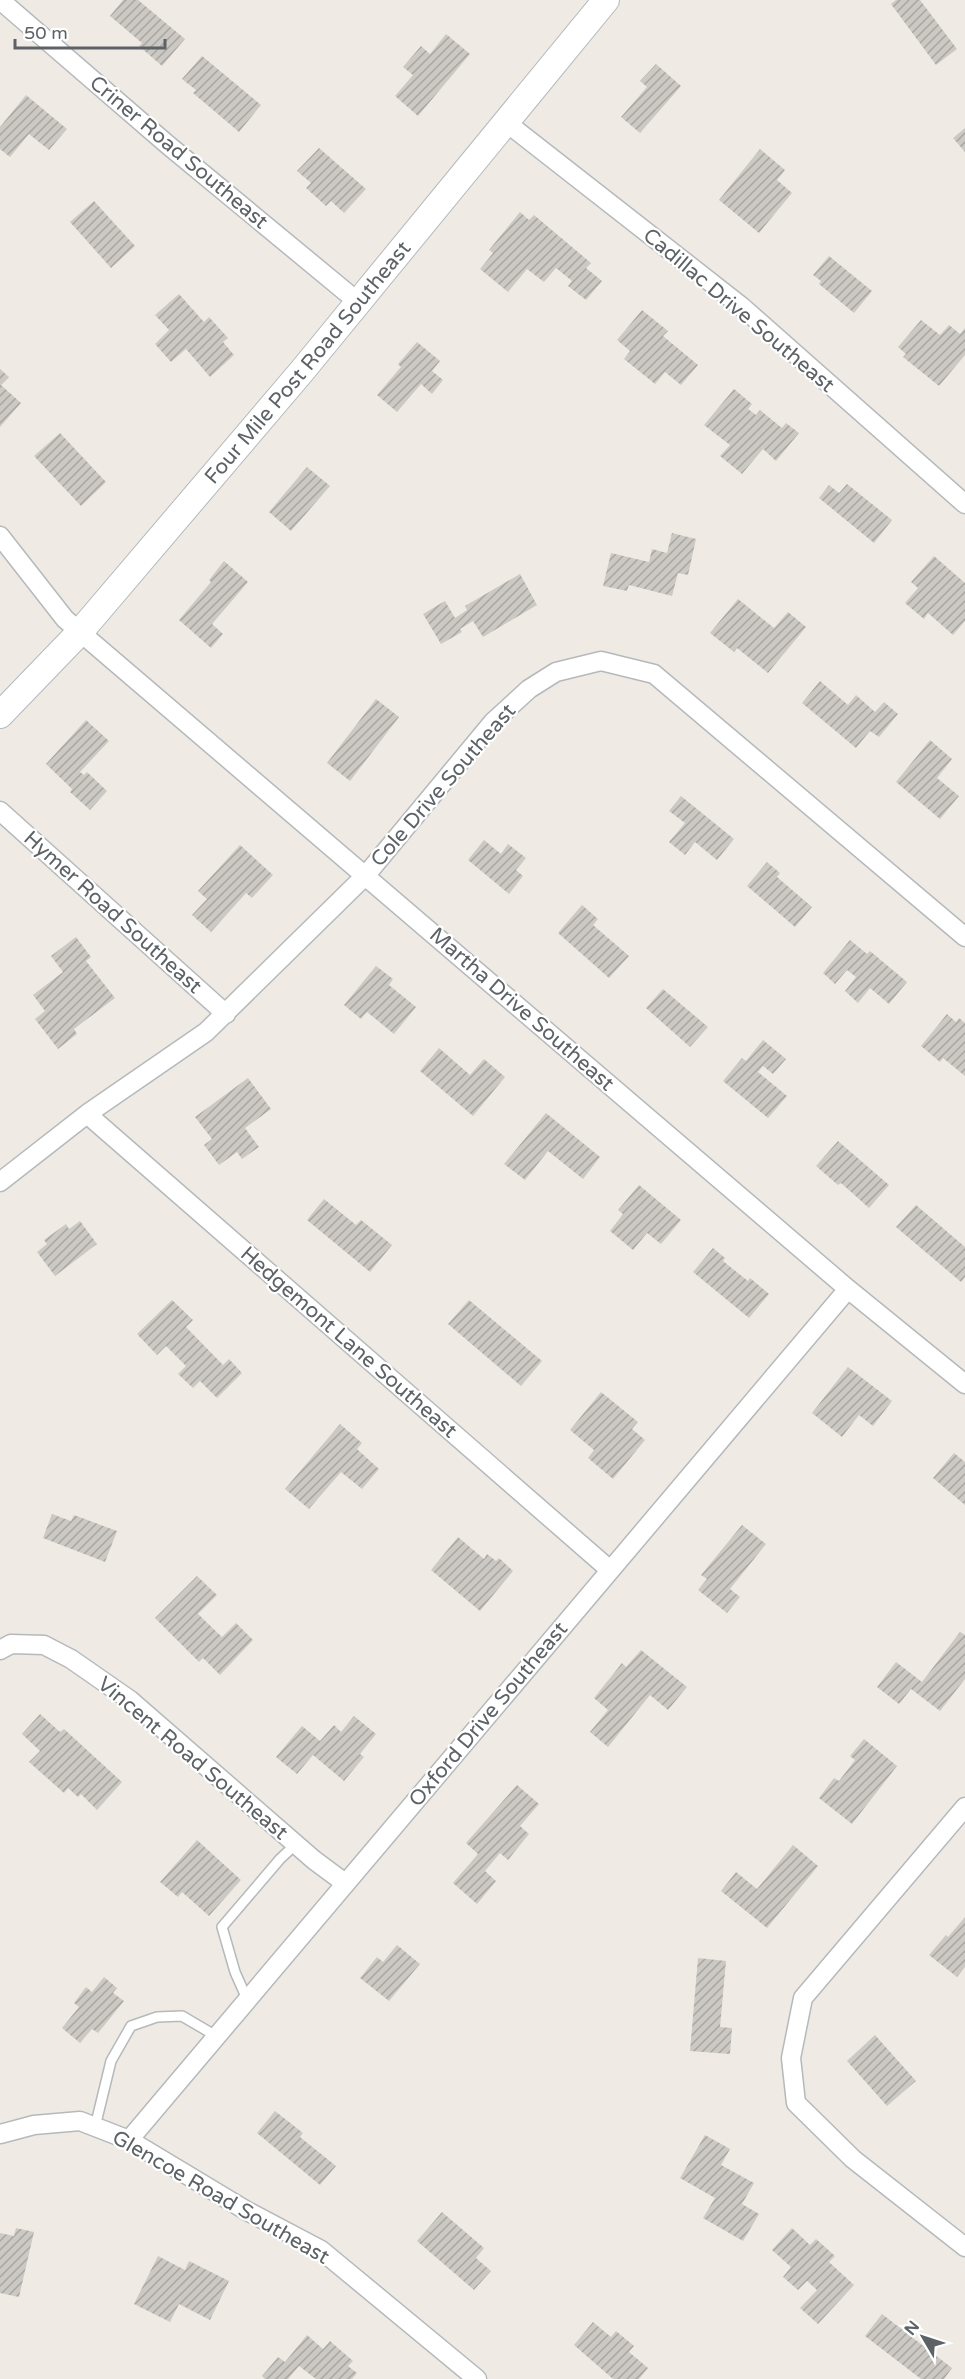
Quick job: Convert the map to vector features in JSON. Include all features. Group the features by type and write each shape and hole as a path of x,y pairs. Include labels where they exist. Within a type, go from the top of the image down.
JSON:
{"main road":[{"name":"Four Mile Post Road Southeast","path":"0,715 80,632 302,371 606,0"}],"street":[{"name":"Criner Road Southeast","path":"0,0 168,145 358,302"},
{"name":"Cadillac Drive Southeast","path":"507,123 741,306 965,504"},
{"name":"Martha Drive Southeast","path":"0,536 65,619 848,1289 965,1384"},
{"name":"Cole Drive Southeast","path":"0,1182 87,1114 206,1032 226,1014 366,875 493,722 529,689 556,672 602,661 654,674 965,937"},
{"name":"Hymer Road Southeast","path":"0,811 226,1014"},
{"name":"Hedgemont Lane Southeast","path":"87,1114 610,1570"},
{"name":"Oxford Drive Southeast","path":"129,2140 848,1289"},
{"name":"Vincent Road Southeast","path":"0,1650 11,1644 44,1644 71,1659 130,1700 296,1844 345,1883"},
{"path":"965,1807 803,1998 791,2058 796,2103 853,2159 965,2247"},
{"name":"Glencoe Road Southeast","path":"0,2134 34,2125 80,2121 129,2140 247,2211 321,2250 477,2379"}],"lane":[{"path":"247,1999 235,1972 222,1927 280,1859 296,1844"},
{"path":"95,2127 111,2061 131,2026 157,2017 182,2016 216,2036"}],"building":[{"path":"123,0 138,0 185,39 162,66 139,46 142,43 110,16"},
{"path":"896,0 920,0 957,49 936,65 891,4"},
{"path":"446,34 470,54 418,116 395,96 413,75 403,67 421,46 430,54"},
{"path":"202,56 261,105 239,132 193,93 196,90 182,79"},
{"path":"656,64 681,86 640,133 621,117 647,87 640,81"},
{"path":"26,95 67,129 49,150 29,134 10,157 0,149 0,127"},
{"path":"965,128 965,152 953,138"},
{"path":"319,148 366,189 344,213 331,201 326,206 306,188 311,183 297,171"},
{"path":"760,149 785,170 777,180 792,193 759,233 719,200"},
{"path":"94,201 135,246 111,268 70,222"},
{"path":"520,212 529,220 534,215 591,263 586,268 602,281 586,300 568,286 572,281 556,268 544,282 527,269 508,292 480,269 493,253 489,250"},
{"path":"829,256 872,291 854,313 819,284 821,281 813,275"},
{"path":"179,294 204,322 209,317 228,338 223,342 234,355 210,377 186,349 171,362 155,344 169,330 155,315"},
{"path":"642,310 668,331 663,336 698,365 681,385 665,372 655,384 624,359 630,351 617,340"},
{"path":"921,320 940,335 949,325 960,334 965,328 965,355 939,386 903,357 906,354 898,347"},
{"path":"417,342 440,361 432,371 443,380 432,394 421,384 397,412 377,395 401,367 398,364"},
{"path":"0,369 9,377 1,385 21,403 0,427"},
{"path":"734,389 752,404 748,409 756,415 760,410 782,428 786,423 799,433 776,461 763,449 742,474 720,456 730,445 704,425"},
{"path":"60,433 106,482 81,506 34,456"},
{"path":"307,467 330,486 291,531 269,512"},
{"path":"847,484 892,520 874,543 819,498 829,485 839,493"},
{"path":"672,533 696,539 688,575 678,573 672,596 629,585 627,591 603,586 611,553 649,562 652,549 667,553"},
{"path":"934,556 965,583 965,621 953,635 928,613 924,619 905,603 918,588 911,582"},
{"path":"224,561 248,582 212,624 223,634 211,648 179,620 211,582 209,580"},
{"path":"520,574 537,605 483,637 473,621 460,629 462,632 441,644 423,614 445,601 455,618 467,610 465,606"},
{"path":"738,599 774,628 788,612 806,627 768,673 737,648 734,652 710,633"},
{"path":"820,681 848,705 856,695 875,712 884,702 898,714 879,737 870,731 856,748 802,703"},
{"path":"376,699 399,717 350,781 327,763"},
{"path":"86,720 109,741 80,772 84,775 87,772 107,791 90,810 70,792 72,789 46,764"},
{"path":"930,740 952,759 937,778 959,796 940,819 896,782"},
{"path":"681,796 734,839 717,860 695,842 685,855 669,842 685,823 669,811"},
{"path":"484,840 501,854 508,844 526,858 516,870 523,876 509,894 468,860"},
{"path":"240,845 273,875 252,898 246,893 211,932 192,915 207,899 198,891"},
{"path":"767,862 780,873 777,877 812,907 795,927 747,886"},
{"path":"582,905 598,919 593,925 629,956 609,978 558,933"},
{"path":"76,937 91,957 86,961 115,998 74,1029 77,1034 58,1049 35,1019 45,1011 33,995 63,972 51,956"},
{"path":"850,940 867,954 870,951 907,982 889,1004 870,988 858,1003 845,991 856,977 847,970 835,984 823,973"},
{"path":"376,966 393,979 389,985 416,1007 394,1034 367,1012 361,1019 344,1005"},
{"path":"663,989 708,1027 690,1047 646,1008"},
{"path":"947,1014 956,1022 959,1018 965,1023 965,1076 943,1058 940,1062 921,1046"},
{"path":"763,1040 786,1059 773,1074 763,1066 758,1072 787,1096 768,1118 723,1081 742,1058 746,1061"},
{"path":"439,1048 470,1075 484,1059 505,1077 473,1116 420,1071"},
{"path":"248,1078 271,1109 245,1128 259,1147 242,1159 237,1152 219,1165 204,1145 212,1139 195,1117"},
{"path":"546,1113 600,1157 583,1179 548,1151 525,1180 504,1164"},
{"path":"838,1141 889,1185 869,1208 841,1183 838,1185 816,1166"},
{"path":"639,1185 681,1220 661,1244 647,1233 633,1250 610,1231 623,1214 618,1210"},
{"path":"324,1199 356,1225 361,1220 392,1245 370,1272 307,1220"},
{"path":"916,1205 965,1247 965,1277 961,1282 896,1227"},
{"path":"80,1221 97,1244 55,1276 37,1252 47,1244 44,1240 66,1224 69,1229"},
{"path":"713,1248 725,1258 723,1261 748,1281 750,1278 769,1294 749,1318 693,1272"},
{"path":"172,1300 193,1320 186,1327 223,1365 229,1359 242,1373 217,1398 200,1381 193,1388 178,1374 186,1366 166,1346 157,1355 137,1334"},
{"path":"469,1300 542,1361 521,1386 448,1324"},
{"path":"848,1367 892,1401 873,1426 859,1415 842,1437 812,1413"},
{"path":"601,1392 638,1422 632,1429 645,1440 613,1479 588,1458 594,1450 570,1430"},
{"path":"340,1424 362,1443 357,1449 379,1469 362,1489 341,1472 309,1509 285,1489"},
{"path":"954,1453 965,1462 965,1505 933,1478"},
{"path":"52,1514 71,1521 74,1515 117,1531 105,1562 43,1538"},
{"path":"742,1525 766,1544 730,1589 740,1597 727,1613 698,1590 707,1579 701,1575"},
{"path":"458,1537 484,1559 487,1554 496,1561 499,1558 513,1571 480,1611 431,1570"},
{"path":"197,1576 217,1595 198,1614 222,1637 236,1623 253,1640 220,1675 203,1658 199,1662 155,1618"},
{"path":"960,1632 965,1635 965,1679 940,1711 911,1689 899,1704 877,1687 896,1662 922,1682"},
{"path":"641,1650 687,1687 668,1710 650,1695 608,1747 590,1732 608,1710 594,1698 622,1663 626,1667"},
{"path":"40,1714 60,1732 64,1729 122,1782 97,1810 81,1794 78,1797 68,1788 64,1793 29,1762 40,1751 22,1734"},
{"path":"354,1716 376,1734 360,1754 364,1757 344,1781 313,1755 297,1774 276,1757 302,1726 320,1741 334,1725 341,1732"},
{"path":"864,1739 897,1766 852,1824 819,1798 834,1778 839,1781 855,1760 850,1756"},
{"path":"517,1785 539,1804 520,1826 529,1834 508,1860 500,1853 485,1871 496,1881 477,1904 453,1883 478,1854 466,1843"},
{"path":"197,1840 241,1880 209,1916 182,1892 178,1897 160,1882"},
{"path":"793,1845 818,1866 767,1928 721,1891 736,1872 757,1889"},
{"path":"965,1917 965,1967 957,1977 929,1955"},
{"path":"397,1945 420,1964 389,2001 360,1978 377,1957 383,1962"},
{"path":"698,1958 726,1961 720,2027 732,2028 730,2054 690,2051"},
{"path":"104,1977 117,1988 113,1993 124,2001 98,2033 92,2029 80,2043 62,2028 79,2007 74,2003 86,1987 92,1992"},
{"path":"875,2035 916,2081 887,2106 847,2061"},
{"path":"275,2111 303,2133 300,2137 336,2166 320,2185 257,2133"},
{"path":"705,2135 730,2149 721,2165 754,2183 742,2204 759,2214 743,2241 703,2218 715,2198 680,2178"},
{"path":"442,2212 484,2248 476,2258 491,2271 474,2290 417,2241"},
{"path":"16,2228 34,2232 19,2297 0,2293 0,2233 14,2236"},
{"path":"792,2228 810,2245 816,2239 835,2256 829,2262 854,2285 818,2324 800,2308 817,2290 807,2281 798,2290 783,2277 791,2267 772,2250"},
{"path":"158,2256 185,2270 189,2261 229,2281 210,2320 179,2304 170,2322 134,2304"},
{"path":"882,2314 952,2368 944,2379 921,2379 865,2336"},
{"path":"593,2322 611,2337 616,2331 634,2346 629,2352 648,2368 639,2379 613,2379 574,2345"},
{"path":"307,2335 323,2349 330,2341 353,2361 348,2366 357,2373 352,2379 316,2379 299,2366 288,2379 265,2379 262,2376 278,2357 285,2362"}]}
